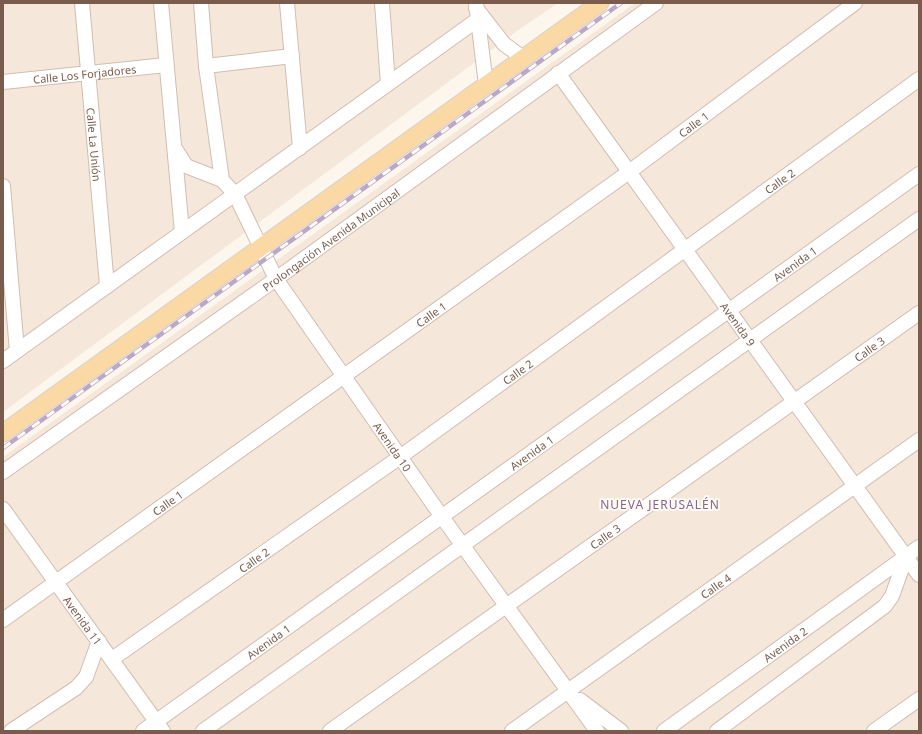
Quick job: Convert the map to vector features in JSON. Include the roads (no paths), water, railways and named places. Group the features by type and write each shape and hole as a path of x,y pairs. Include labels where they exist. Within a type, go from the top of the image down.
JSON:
{"main road":[{"path":"3,433 600,3"}],"street":[{"name":"Calle La Unión","path":"82,3 108,286"},
{"path":"161,3 182,232"},
{"path":"174,147 186,166 222,180 206,66 201,3"},
{"path":"287,3 300,148"},
{"path":"382,3 388,84"},
{"name":"Prolongación Avenida Municipal","path":"3,472 276,279 656,3"},
{"name":"Calle 1","path":"3,620 629,172 855,3"},
{"path":"3,360 388,84 477,11"},
{"path":"477,11 504,44 523,58"},
{"path":"477,11 486,85"},
{"path":"206,66 292,56"},
{"name":"Calle Los Forjadores","path":"3,82 166,65"},
{"name":"Avenida 9","path":"558,73 919,575"},
{"name":"Calle 2","path":"112,660 400,457 919,79"},
{"name":"Avenida 1","path":"143,731 160,726 442,517 919,174"},
{"name":"Avenida 10","path":"222,180 235,194 276,279 442,517 597,731"},
{"path":"3,186 17,351"},
{"path":"203,731 748,339 919,219"},
{"name":"Calle 3","path":"330,731 505,605 919,313"},
{"name":"Calle 4","path":"512,731 919,440"},
{"name":"Avenida 11","path":"3,509 160,726"},
{"name":"Avenida 2","path":"664,731 919,548"},
{"path":"717,731 885,606 892,596 906,557"},
{"path":"12,731 76,688 86,677 98,641"},
{"name":"Avenida 10","path":"568,690 621,731"},
{"path":"874,731 919,699"}],"railway":[{"path":"3,448 621,3"}],"district":[{"name":"NUEVA JERUSALÉN","path":"660,504"}]}
